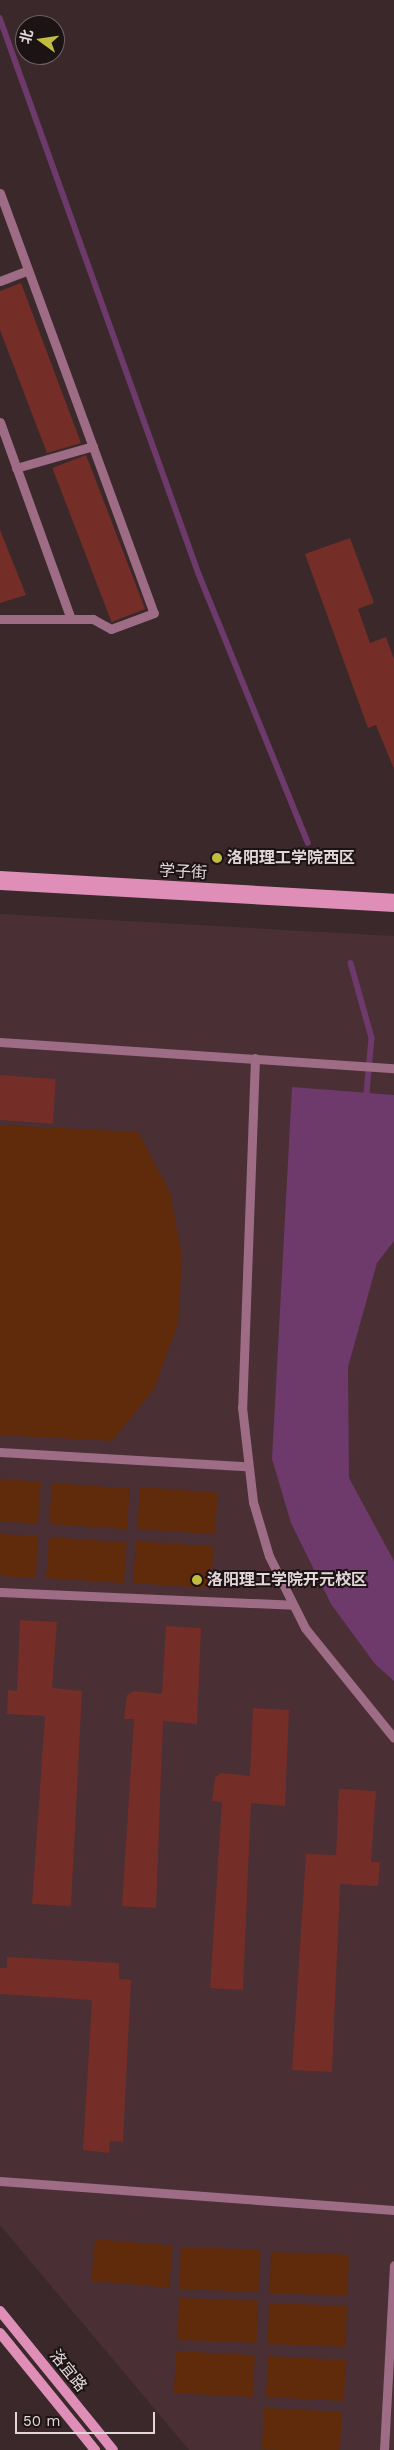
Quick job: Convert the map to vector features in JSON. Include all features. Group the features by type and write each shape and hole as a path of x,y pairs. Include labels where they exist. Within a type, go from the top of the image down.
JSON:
{"street":[{"name":"学子街","path":"0,876 394,899"},
{"name":"学子街","path":"0,885 394,908"},
{"name":"洛宜路","path":"0,2311 113,2450"},
{"name":"洛宜路","path":"0,2333 95,2450"}],"lane":[{"path":"0,193 154,613 111,629 93,619 0,620"},
{"path":"0,281 28,270"},
{"path":"0,422 71,619"},
{"path":"16,468 93,446"},
{"path":"0,1042 394,1068"},
{"path":"255,1058 245,1237 242,1407 246,1466 269,1556 292,1605 334,1667 394,1738"},
{"path":"0,1452 246,1466"},
{"path":"0,1592 292,1605"},
{"path":"0,2181 394,2210"},
{"path":"384,2450 394,2264"}],"shaded area":[{"name":"洛阳理工学院开元校区","path":"0,914 394,936 394,2450 189,2450 0,2225"},
{"path":"292,1087 394,1095 394,1241 377,1263 348,1367 349,1478 394,1561 394,1681 375,1664 331,1604 291,1523 272,1459"},
{"path":"0,1125 138,1132 170,1192 182,1257 178,1324 154,1389 112,1441 0,1435"},
{"path":"0,1479 41,1482 38,1524 0,1521"},
{"path":"52,1483 130,1488 127,1529 49,1524"},
{"path":"140,1487 218,1492 215,1534 137,1529"},
{"path":"0,1534 38,1536 36,1578 0,1576"},
{"path":"49,1537 127,1542 124,1583 46,1578"},
{"path":"136,1541 214,1546 211,1588 133,1583"},
{"path":"95,2239 173,2246 169,2288 91,2281"},
{"path":"181,2247 260,2250 258,2292 180,2289"},
{"path":"271,2252 349,2255 348,2296 270,2293"},
{"path":"179,2298 258,2301 256,2343 178,2340"},
{"path":"269,2303 347,2306 346,2347 268,2344"},
{"path":"176,2351 255,2355 253,2397 174,2393"},
{"path":"268,2356 346,2360 344,2401 266,2397"},
{"path":"264,2408 342,2412 340,2450 262,2449"}],"building":[{"path":"21,283 81,443 47,453 0,330 0,291"},
{"path":"86,455 145,609 112,622 52,468"},
{"path":"0,530 26,595 0,603"},
{"path":"350,538 374,603 358,609 370,643 386,637 394,659 394,769 376,725 368,728 305,554"},
{"path":"0,1075 56,1079 53,1124 0,1120"},
{"path":"20,1620 57,1622 52,1688 82,1691 71,1906 32,1904 45,1716 7,1714 8,1690 17,1691"},
{"path":"166,1626 201,1628 197,1724 163,1721 156,1908 122,1906 134,1719 124,1719 127,1695 134,1691 162,1694"},
{"path":"253,1708 289,1710 285,1806 251,1803 243,1990 210,1988 222,1802 212,1801 215,1777 221,1773 250,1776"},
{"path":"339,1789 376,1791 371,1862 380,1862 378,1886 340,1884 332,2072 292,2070 306,1854 336,1855"},
{"path":"7,1957 119,1963 119,1979 131,1980 123,2142 110,2141 109,2153 83,2150 92,2000 0,1994 0,1968 7,1968"}],"waterway":[{"path":"0,18 199,574 308,843"},
{"path":"351,963 372,1038 367,1093"}],"place":[{"name":"洛阳理工学院西区","path":"217,858"},
{"name":"洛阳理工学院开元校区","path":"197,1580"}]}
